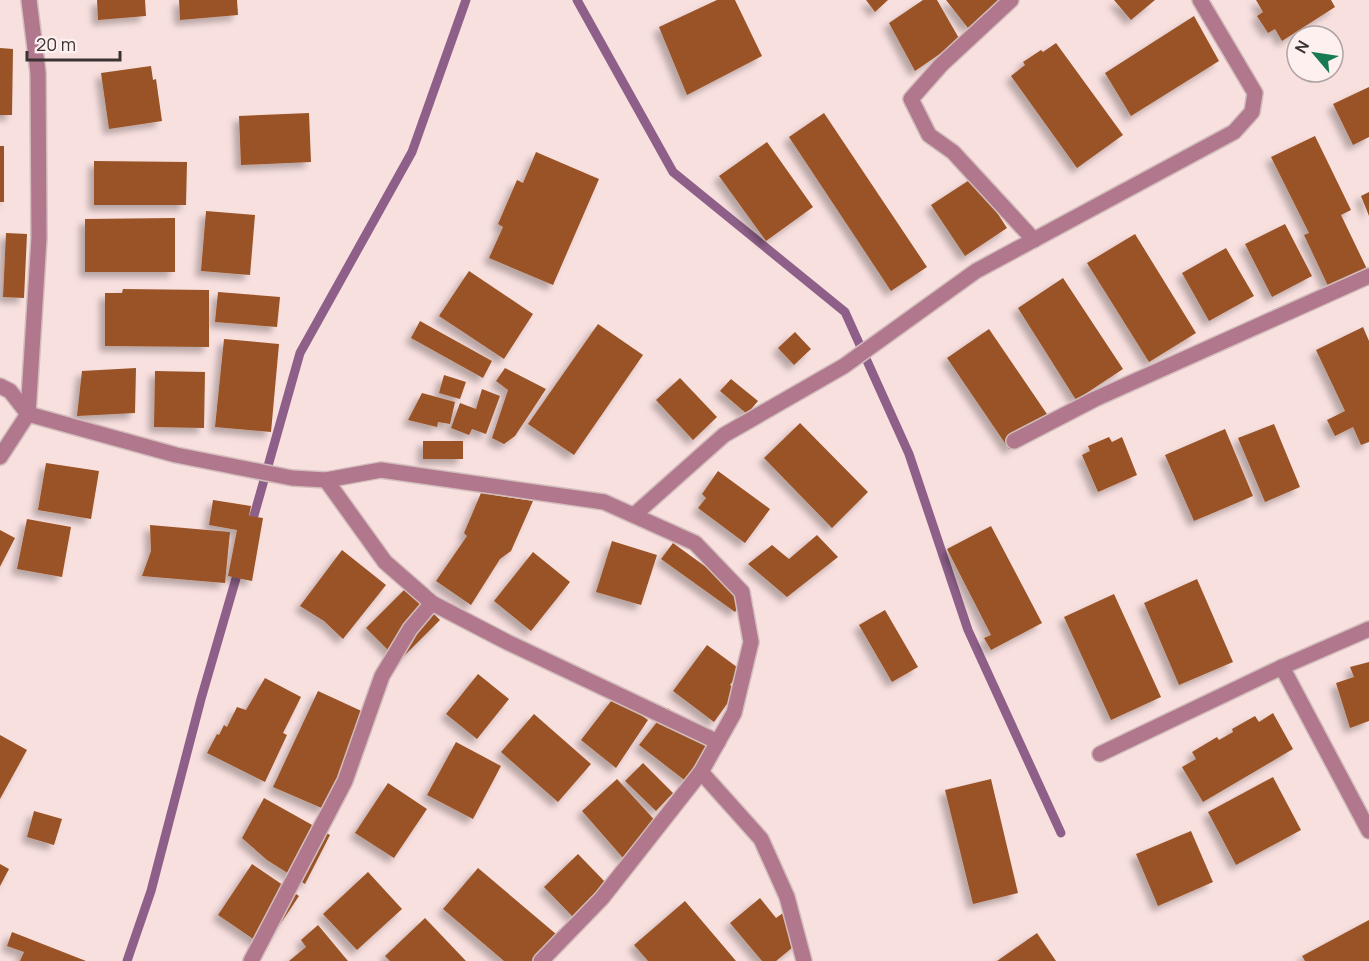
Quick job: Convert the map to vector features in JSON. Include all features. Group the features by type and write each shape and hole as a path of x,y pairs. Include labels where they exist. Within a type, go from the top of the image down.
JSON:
{"street":[{"path":"0,457 28,414 39,238 38,73 29,0"},
{"path":"1011,0 941,65 911,99 928,135 953,152 1034,240"},
{"path":"634,514 724,435 844,366 976,271 1234,132 1252,112 1255,93 1200,0"},
{"path":"1014,441 1095,399 1369,276"},
{"path":"0,386 10,391 28,414 176,455 292,478 326,480 381,470 604,502 695,543 742,592 751,642 734,712 718,742 701,771 602,898 541,961"},
{"path":"326,480 385,562 432,603 518,647 718,742"},
{"path":"251,961 345,781 382,676 410,629 432,603"},
{"path":"1100,754 1282,667 1369,629"},
{"path":"1282,667 1369,831"},
{"path":"701,771 761,839 787,897 804,961"}],"building":[{"path":"97,0 145,0 146,16 98,20"},
{"path":"179,0 237,0 238,15 180,20"},
{"path":"717,0 735,0 762,56 687,95 659,27"},
{"path":"866,0 888,0 875,12"},
{"path":"923,0 937,0 960,40 915,71 889,23"},
{"path":"946,0 1004,0 968,28"},
{"path":"1114,0 1155,0 1131,20"},
{"path":"1256,0 1331,0 1335,7 1308,24 1285,24 1285,39 1282,41 1275,29 1268,33 1257,16 1263,12"},
{"path":"1194,16 1219,61 1131,116 1105,73"},
{"path":"1056,43 1123,135 1077,168 1011,76 1025,65 1023,62"},
{"path":"0,48 13,49 12,115 0,115"},
{"path":"151,66 153,80 156,79 162,121 109,129 101,73"},
{"path":"1369,87 1369,137 1353,145 1333,104"},
{"path":"309,113 311,162 241,165 239,116"},
{"path":"824,113 927,267 891,291 789,137"},
{"path":"1315,136 1351,210 1341,215 1367,269 1329,288 1304,235 1309,233 1271,157"},
{"path":"767,142 813,207 766,241 719,176"},
{"path":"0,146 4,146 4,202 0,202"},
{"path":"536,152 599,179 553,285 489,258 503,227 498,224 517,180 523,183"},
{"path":"94,161 187,162 186,205 94,205"},
{"path":"974,177 1007,228 965,256 931,205"},
{"path":"1369,192 1369,216 1361,196"},
{"path":"206,211 255,215 250,275 201,271"},
{"path":"175,218 175,272 85,272 85,219"},
{"path":"1285,224 1312,276 1272,297 1245,244"},
{"path":"6,233 27,234 24,298 3,297"},
{"path":"1135,234 1196,333 1149,362 1087,263"},
{"path":"1226,248 1254,296 1209,321 1182,273"},
{"path":"469,271 533,314 504,359 439,316"},
{"path":"1063,278 1123,369 1076,400 1018,308"},
{"path":"123,289 209,290 209,347 105,346 105,293 122,293"},
{"path":"218,292 280,297 277,327 215,322"},
{"path":"420,321 492,361 483,378 411,338"},
{"path":"598,324 643,355 574,455 528,424"},
{"path":"1363,327 1369,341 1369,442 1361,445 1353,427 1335,436 1327,420 1345,411 1316,350"},
{"path":"989,329 1051,420 1009,449 947,358"},
{"path":"795,332 811,349 794,365 778,348"},
{"path":"224,339 279,344 271,432 215,427"},
{"path":"136,368 135,413 77,416 82,371"},
{"path":"505,368 546,389 515,436 504,444 492,438 508,390 496,381"},
{"path":"155,371 205,372 204,428 154,427"},
{"path":"444,375 466,382 460,399 439,393"},
{"path":"680,378 717,417 693,440 656,400"},
{"path":"731,379 758,401 747,414 720,391"},
{"path":"482,389 500,396 486,434 472,429 469,435 451,428 460,403 476,409"},
{"path":"422,393 455,402 450,424 438,422 437,427 408,420"},
{"path":"800,423 868,492 832,528 764,458"},
{"path":"1274,424 1300,487 1265,502 1238,438"},
{"path":"1225,429 1253,496 1194,521 1165,455"},
{"path":"1109,437 1112,442 1122,437 1137,475 1098,492 1082,455 1090,451 1088,446"},
{"path":"423,441 463,441 463,459 423,459"},
{"path":"46,463 99,471 91,519 38,510"},
{"path":"718,471 770,509 745,543 698,508 706,498 702,494"},
{"path":"481,493 533,501 511,551 500,559 471,605 436,581 467,536 464,533"},
{"path":"213,500 251,506 249,516 263,518 252,581 228,576 237,530 209,525"},
{"path":"27,519 71,527 62,577 17,569"},
{"path":"150,525 230,532 225,583 142,576 151,551"},
{"path":"991,526 1042,623 991,650 984,638 991,635 947,549"},
{"path":"0,530 15,538 0,567"},
{"path":"817,535 838,557 787,597 748,564 772,545 789,559"},
{"path":"612,541 657,555 641,605 596,592"},
{"path":"673,543 746,596 735,612 661,559"},
{"path":"342,550 386,585 343,639 324,621 300,606"},
{"path":"533,552 570,582 531,631 494,601"},
{"path":"1197,579 1233,662 1179,685 1144,603"},
{"path":"407,587 440,620 399,661 366,628"},
{"path":"1114,594 1161,697 1111,720 1064,617"},
{"path":"885,610 918,667 892,682 859,625"},
{"path":"707,645 741,670 730,685 737,690 714,722 673,691"},
{"path":"1369,662 1369,721 1350,728 1336,683 1354,677 1350,667"},
{"path":"478,674 509,699 477,739 446,714"},
{"path":"265,678 301,697 283,733 287,735 265,782 207,753 217,734 219,735 224,725 227,727 237,707 246,710"},
{"path":"318,691 368,714 324,809 273,787"},
{"path":"615,696 648,720 616,768 581,740"},
{"path":"668,708 716,746 687,782 639,745"},
{"path":"1273,713 1293,749 1203,802 1182,767 1196,759 1192,752 1217,737 1219,740 1233,732 1232,729 1255,716 1259,722"},
{"path":"534,714 591,764 558,802 501,752"},
{"path":"0,735 27,750 0,799"},
{"path":"456,742 501,766 473,819 427,795"},
{"path":"643,763 673,793 656,811 625,781"},
{"path":"1273,777 1301,830 1236,865 1208,812"},
{"path":"617,779 660,826 624,859 582,811"},
{"path":"991,779 1018,893 973,904 945,790"},
{"path":"388,783 427,809 394,858 355,833"},
{"path":"264,798 330,835 305,884 267,860 242,838"},
{"path":"34,811 62,819 54,845 27,837"},
{"path":"1191,831 1213,882 1158,906 1136,854"},
{"path":"578,854 608,885 574,918 544,887"},
{"path":"0,864 9,869 0,886"},
{"path":"252,864 299,896 265,947 218,915"},
{"path":"478,868 556,934 533,961 504,961 443,909"},
{"path":"368,872 402,909 357,950 323,914"},
{"path":"760,898 776,918 783,913 796,927 798,943 776,961 762,961 730,923"},
{"path":"685,901 736,961 648,961 634,945"},
{"path":"425,918 466,961 390,961 385,956"},
{"path":"1369,920 1369,961 1305,961 1302,956"},
{"path":"318,925 348,961 289,961 306,947 301,940"},
{"path":"12,932 86,961 20,961 24,952 7,946"},
{"path":"1037,933 1056,961 997,961"}],"waterway":[{"path":"251,526 300,353 412,152 466,0"},
{"path":"577,0 673,172 845,312 909,454 968,630 1061,833"},
{"path":"127,961 151,891 201,699 239,568"}]}
